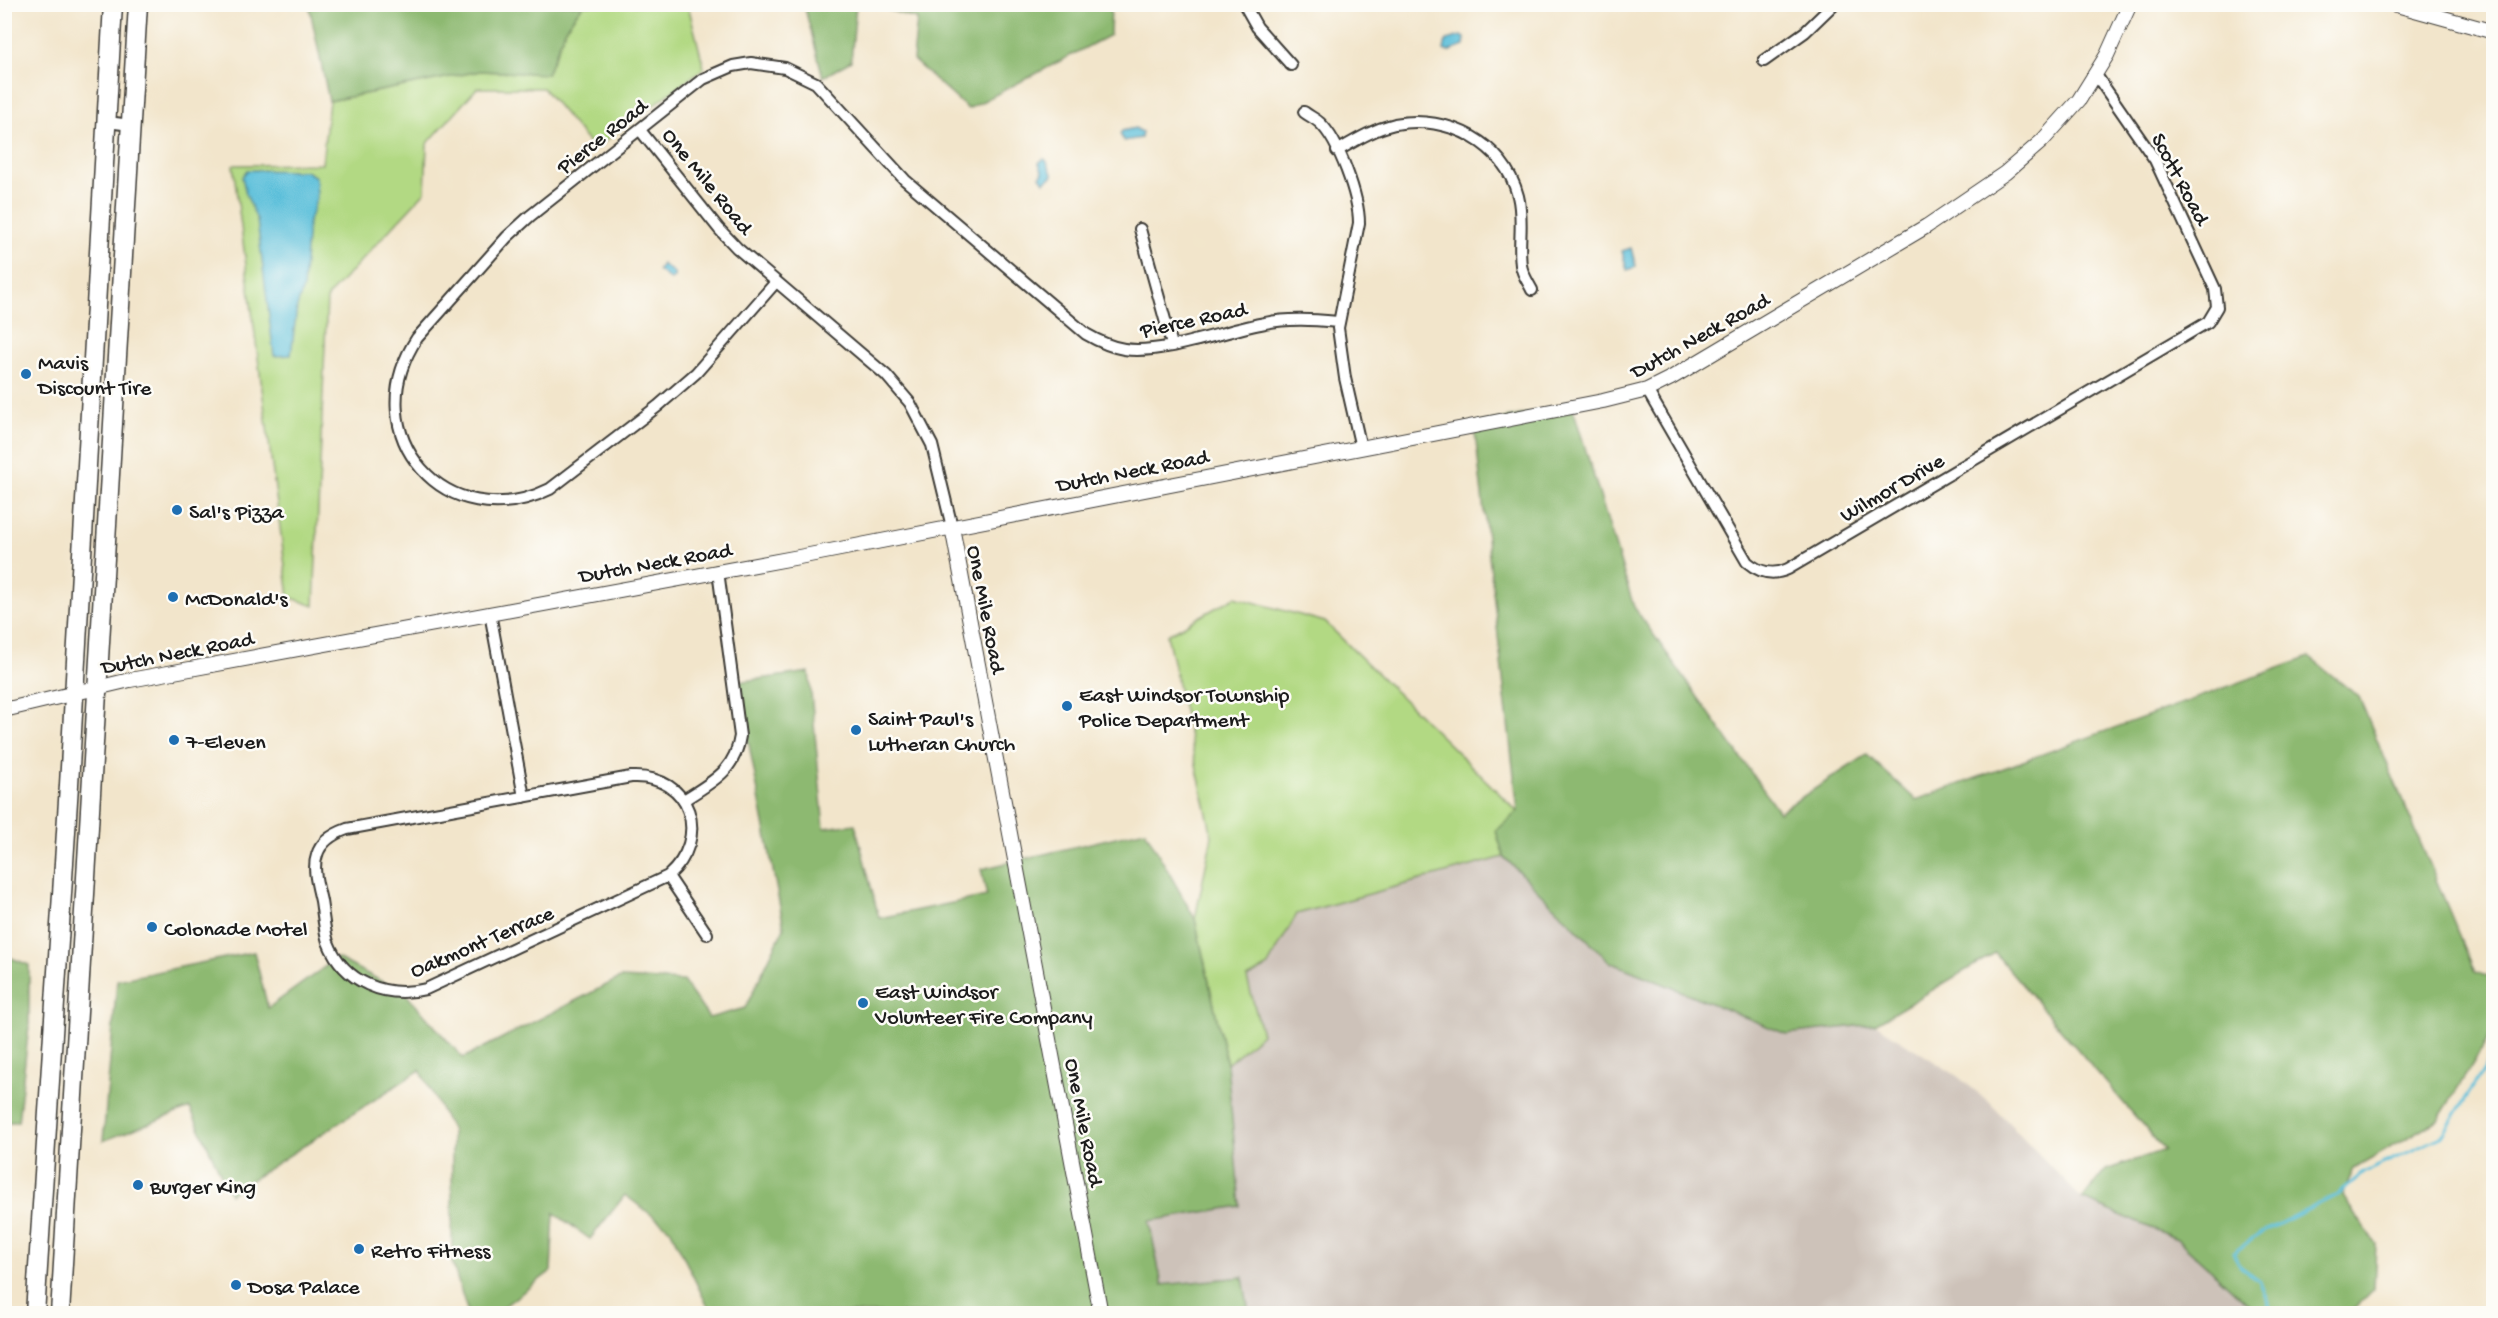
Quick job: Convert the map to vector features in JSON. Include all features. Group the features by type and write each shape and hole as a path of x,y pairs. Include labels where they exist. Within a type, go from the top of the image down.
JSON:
{"highway":[{"path":"35,1314 113,4"},
{"path":"60,1314 138,4"},
{"path":"44,1181 58,1191 67,1206"}],"street":[{"path":"1244,4 1268,40 1291,65"},
{"path":"1764,61 1805,32 1834,4"},
{"name":"Dutch Neck Road","path":"4,710 97,688 952,527 1242,469 1604,401 1647,390 1859,267 1991,183 2042,141 2079,100 2096,75 2119,32 2130,4"},
{"path":"2393,4 2493,32"},
{"name":"Pierce Road","path":"776,282 696,374 550,489 536,496 507,503 476,501 446,490 420,468 402,439 396,412 396,385 407,353 417,338 507,237 530,216 703,79 733,66 769,64 801,74 827,93 862,135 905,180 1086,334 1099,342 1125,349 1147,349 1267,322 1314,319 1339,322"},
{"name":"Scott Road","path":"2096,75 2155,160 2215,289 2217,307"},
{"path":"1304,112 1320,123 1337,151 1353,187 1359,209 1359,223 1339,322 1338,341 1361,448"},
{"path":"107,122 131,126"},
{"path":"1337,151 1373,131 1408,123 1442,124 1480,141 1504,165 1514,183 1522,222 1521,263 1523,273 1532,290"},
{"name":"One Mile Road","path":"640,130 718,229 776,282 886,375 910,403 932,445 952,527 1101,1314"},
{"path":"1140,229 1172,345"},
{"name":"Wilmor Drive","path":"1647,390 1747,562 1762,572 1782,572 2208,322 2217,307"},
{"path":"684,800 723,773 735,759 740,736 718,571"},
{"path":"490,613 524,796"},
{"name":"Oakmont Terrace","path":"640,777 667,785 684,800 689,812 692,836 684,860 668,876 426,989 396,993 380,990 365,984 342,965 334,954 326,933 315,867 316,857 326,840 346,829 640,777"},
{"path":"668,876 707,934"}],"shaded area":[{"path":"1504,857 1610,962 1786,1034 1875,1024 1957,1076 1988,1101 2082,1199 2177,1239 2249,1305 2253,1313 1249,1313 1243,1277 1162,1285 1149,1221 1240,1206 1227,1064 1262,1034 1247,978 1267,967 1297,914"}],"green space":[{"path":"309,4 583,5 567,26 547,74 480,71 329,101"},
{"path":"583,5 688,5 704,68 594,149 543,88 477,88 427,144 425,192 327,297 314,606 289,597 233,165 322,164 329,101 480,71 547,74 567,26"},
{"path":"804,5 856,5 851,61 823,77"},
{"path":"873,5 1111,5 1110,35 968,109 913,60 917,19"},
{"path":"1572,405 1634,607 1779,812 1867,755 1916,800 2309,657 2359,697 2475,972 2494,979 2493,1031 2438,1120 2354,1169 2342,1195 2376,1244 2374,1289 2350,1313 2253,1313 2249,1305 2177,1239 2082,1199 2106,1170 2164,1150 1995,953 1875,1024 1786,1034 1610,962 1504,857 1496,831 1518,811 1474,424"},
{"path":"1235,597 1325,622 1518,812 1497,831 1504,857 1297,914 1267,967 1247,978 1262,1034 1227,1064 1195,919 1212,836 1167,635"},
{"path":"809,672 824,828 855,824 879,918 987,896 981,869 1145,830 1195,919 1227,1064 1240,1206 1149,1221 1162,1285 1243,1277 1249,1313 711,1313 670,1229 625,1195 590,1239 554,1213 551,1271 495,1313 468,1313 452,1262 452,1131 420,1070 230,1194 190,1108 103,1141 117,980 254,952 268,1008 337,958 406,994 463,1058 620,978 683,981 709,1018 745,1008 784,928 737,682"},
{"path":"4,955 29,965 29,1026 18,1122 5,1122"}],"water":[{"path":"1461,36 1465,38 1464,46 1448,52 1444,50 1446,40"},
{"path":"1135,128 1142,132 1141,138 1124,141 1120,134 1122,131"},
{"path":"1043,159 1046,160 1053,176 1044,182 1040,176 1043,173 1039,163"},
{"path":"247,170 306,171 316,177 317,198 308,224 303,288 297,307 291,355 274,356 257,220 246,194 242,177"},
{"path":"1631,248 1636,267 1627,270 1622,251"},
{"path":"662,264 674,273 671,280 658,270"}],"waterway":[{"path":"2273,1314 2259,1280 2241,1267 2233,1253 2261,1233 2337,1195 2363,1173 2441,1137 2490,1060"}],"place":[{"name":"Mavis Discount Tire","path":"26,374"},
{"name":"Sal's Pizza","path":"177,510"},
{"name":"McDonald's","path":"173,597"},
{"name":"East Windsor Township Police Department","path":"1067,706"},
{"name":"Saint Paul's Lutheran Church","path":"856,730"},
{"name":"7-Eleven","path":"174,740"},
{"name":"Colonade Motel","path":"152,927"},
{"name":"East Windsor Volunteer Fire Company","path":"863,1003"},
{"name":"Burger King","path":"138,1185"},
{"name":"Retro Fitness","path":"359,1249"},
{"name":"Dosa Palace","path":"236,1285"}]}
